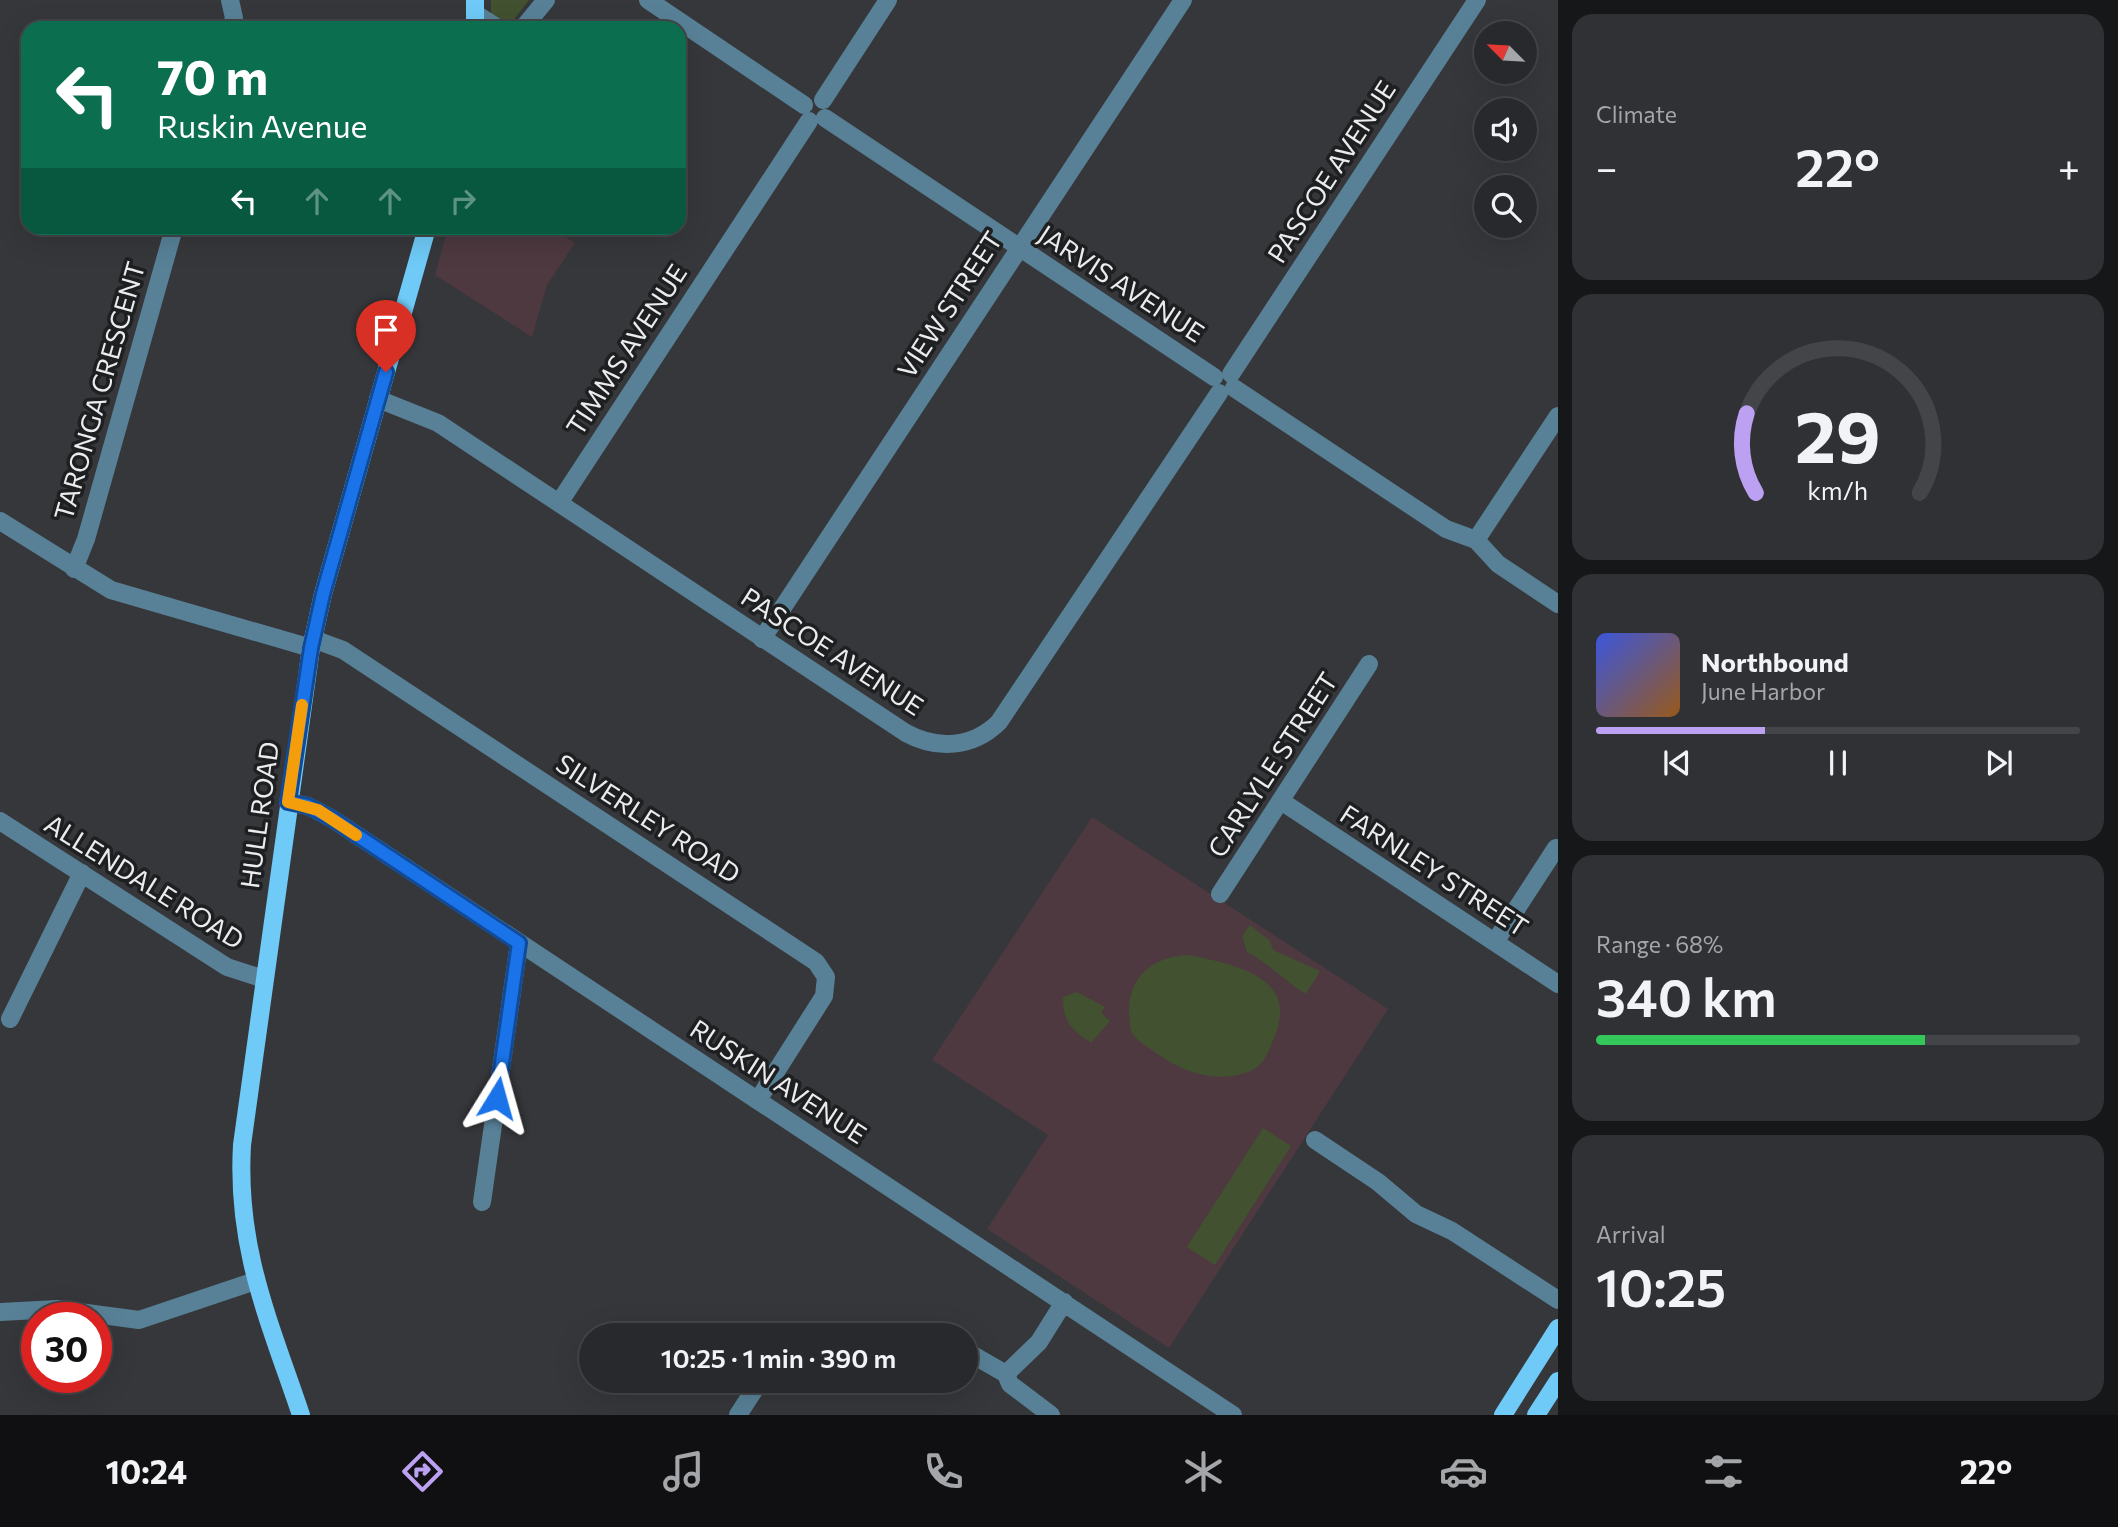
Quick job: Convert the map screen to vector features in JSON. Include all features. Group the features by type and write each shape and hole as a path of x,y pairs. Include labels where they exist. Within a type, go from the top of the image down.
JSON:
{"main road":[{"name":"HULL ROAD","path":"301,1415 255,1281 242,1214 240,1183 264,979 312,643 425,235"},
{"path":"1503,1415 1558,1328"},
{"path":"1538,1360 1558,1372"},
{"path":"1536,1415 1558,1381"}],"street":[{"path":"230,0 233,21"},
{"path":"529,21 546,0"},
{"name":"JARVIS AVENUE","path":"648,0 680,21"},
{"name":"TIMMS AVENUE","path":"559,503 888,0"},
{"name":"VIEW STREET","path":"762,639 1183,0"},
{"name":"PASCOE AVENUE","path":"378,399 438,423 916,738 944,744 974,740 992,729 1006,712 1477,0"},
{"name":"JARVIS AVENUE","path":"686,25 1446,529 1475,540 1498,564 1558,604"},
{"name":"TARONGA CRESCENT","path":"74,569 86,539 172,235"},
{"path":"1475,540 1558,416"},
{"name":"SILVERLEY ROAD","path":"0,521 111,590 343,650 816,962 826,977 824,996 758,1100"},
{"name":"CARLYLE STREET","path":"1220,894 1369,664"},
{"name":"FARNLEY STREET","path":"1281,801 1558,984"},
{"name":"RUSKIN AVENUE","path":"288,802 308,806 331,818 1233,1415"},
{"name":"ALLENDALE ROAD","path":"0,821 227,967 264,979"},
{"path":"1495,942 1556,848"},
{"path":"10,1019 82,873"},
{"path":"482,1202 519,943"},
{"path":"1315,1140 1378,1182 1416,1214 1452,1231 1558,1300"},
{"path":"0,1312 57,1309 139,1320 255,1281"},
{"path":"1006,1374 1039,1342 1064,1302"},
{"path":"978,1358 1006,1374 1010,1384 1051,1415"},
{"path":"738,1415 753,1393"}],"shaded area":[{"path":"446,235 563,235 575,243 547,285 532,337 435,275"},
{"path":"1092,817 1388,1009 1169,1348 987,1229 1048,1135 932,1060"}],"green space":[{"path":"491,0 529,0 513,21 499,21 491,13"},
{"path":"1250,925 1270,941 1273,950 1320,971 1306,994 1247,952 1242,936"},
{"path":"1190,955 1245,970 1261,978 1272,989 1279,1003 1279,1021 1265,1057 1251,1071 1221,1077 1199,1074 1167,1060 1132,1033 1129,1007 1131,994 1141,975 1157,962"},
{"path":"1077,992 1105,1007 1101,1013 1110,1021 1091,1043 1073,1029 1065,1013 1063,997"},
{"path":"1263,1128 1291,1146 1215,1265 1187,1247"}],"slow traffic":[{"path":"302,705 288,802 318,810 356,835"}],"route":[{"path":"386,372 323,594 311,648 288,802 318,810 519,943 497,1098"}]}
